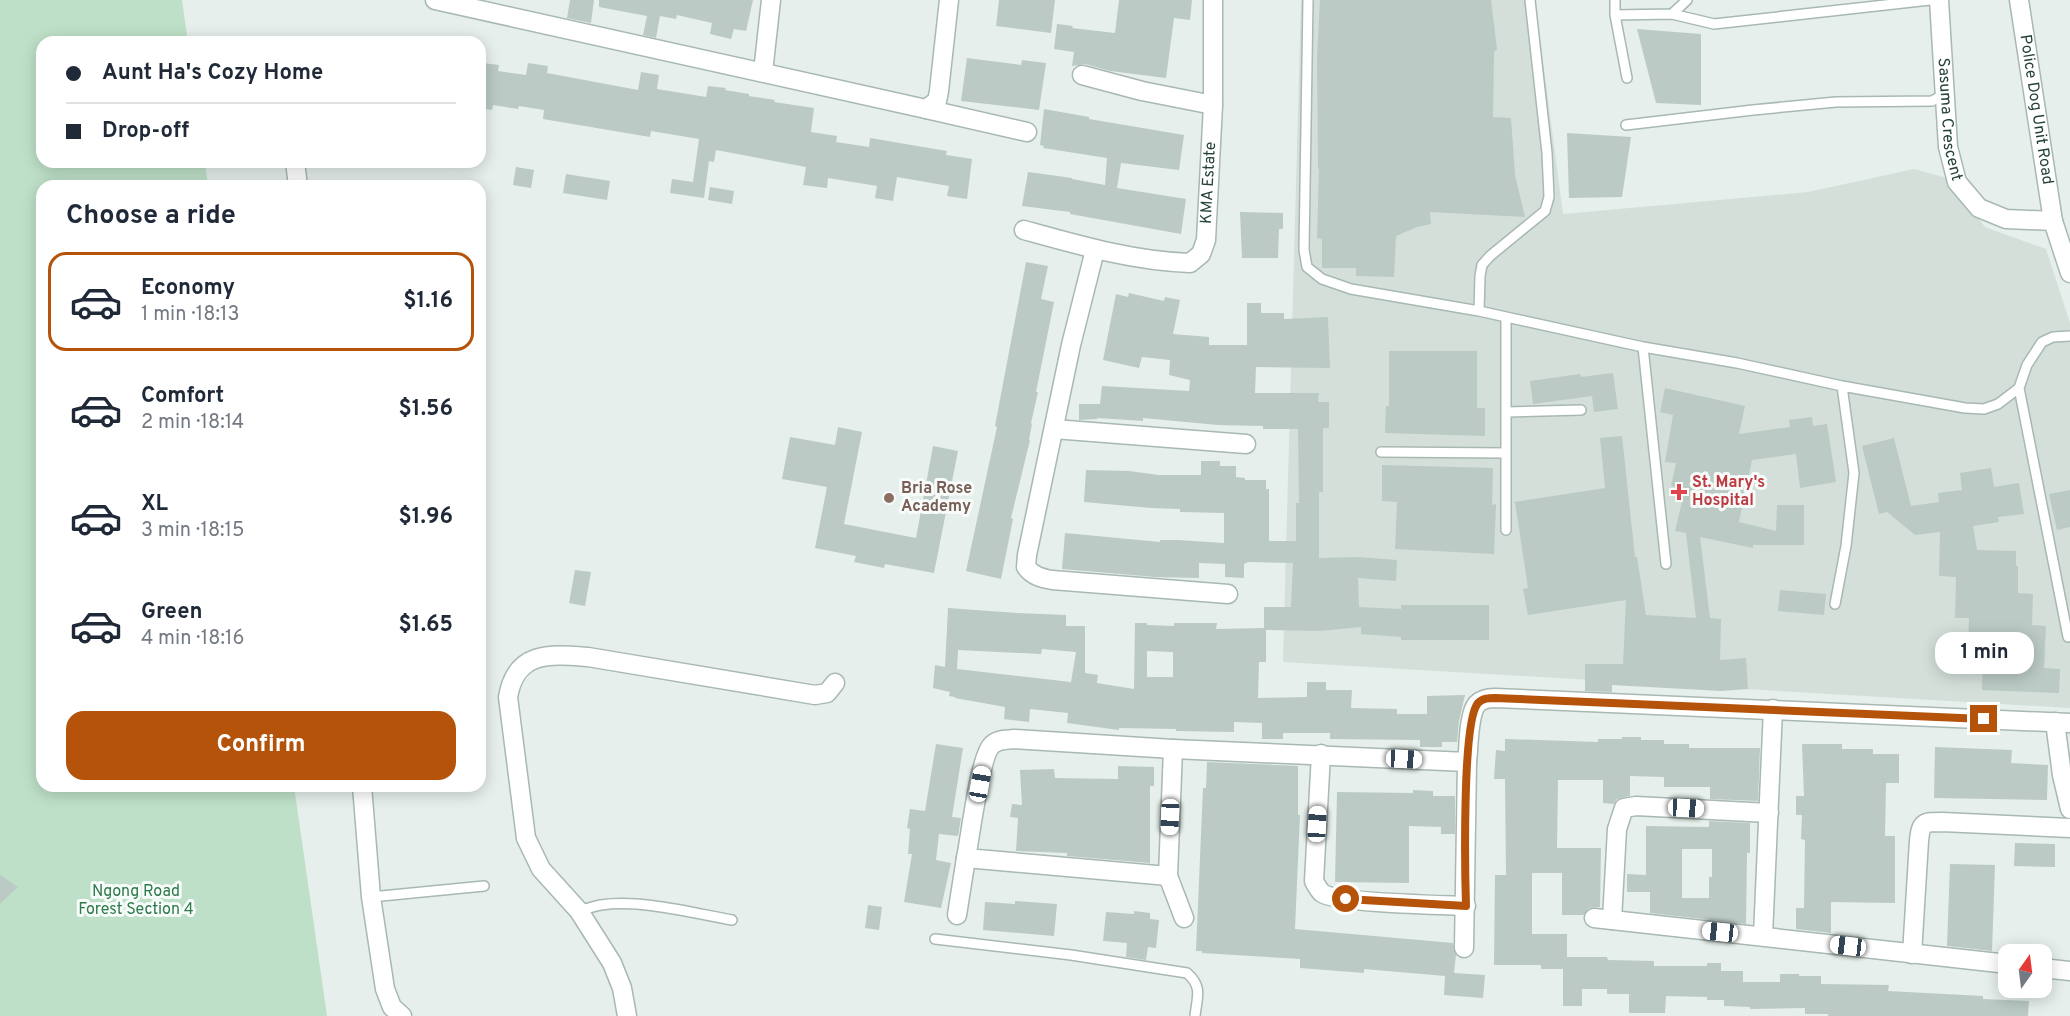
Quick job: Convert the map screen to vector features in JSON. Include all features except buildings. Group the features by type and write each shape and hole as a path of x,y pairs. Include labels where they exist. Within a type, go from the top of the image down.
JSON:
{"street":[{"path":"435,0 1027,132"},
{"path":"763,72 771,0"},
{"path":"926,110 937,101 949,0"},
{"name":"KMA Estate","path":"1024,230 1095,250 1168,262 1190,263 1201,254 1206,240 1213,105 1213,0"},
{"name":"Sasuma Crescent","path":"1939,0 1943,95 1948,147 1957,182 1979,208 2006,219 2053,221"},
{"name":"Police Dog Unit Road","path":"2019,0 2053,221"},
{"path":"1082,75 1142,91 1213,105"},
{"path":"2053,221 2070,273"},
{"path":"1095,250 1071,345 1026,567 1040,578 1052,580 1228,594"},
{"path":"1054,429 1246,444"},
{"path":"627,1016 622,988 612,963 579,911 541,869 526,838 508,697 511,681 519,668 533,660 564,655 588,657 815,695 827,693 835,683"},
{"path":"1464,948 1467,762 1472,717 1477,704 1485,699 2062,722 2062,775 2070,808"},
{"path":"1763,936 1773,709"},
{"path":"957,915 982,770 990,746 999,741 1014,739 1467,762"},
{"path":"1173,748 1168,876 1184,918"},
{"path":"1321,754 1314,881 1321,893 1331,897 1360,900 1466,906"},
{"path":"362,792 371,897 385,989 393,1007 402,1016"},
{"path":"1612,920 1617,829 1624,808 1636,806 1768,813"},
{"path":"1912,954 1919,841 1924,823 2070,828"},
{"path":"966,858 1168,876"},
{"path":"1594,918 1998,963"},
{"path":"2052,969 2070,971"}],"lane":[{"path":"1308,0 1304,250 1307,267 1322,279 1351,289 1479,311 1643,347 1965,408 1984,409 1998,404 2019,388"},
{"path":"1479,311 1482,265 1545,211 1549,197 1547,153 1530,0"},
{"path":"1615,0 1627,78"},
{"path":"1672,14 1687,0"},
{"path":"1616,15 1672,14 1714,24 1837,5 1930,0"},
{"path":"1626,125 1824,103 1932,100 1943,95"},
{"path":"1506,317 1506,530"},
{"path":"2068,638 2019,388 2027,364 2042,342 2053,337 2070,336"},
{"path":"1643,347 1666,564"},
{"path":"1835,604 1846,546 1854,473 1842,386"},
{"path":"1507,412 1581,410"},
{"path":"1381,452 1506,453"},
{"path":"371,897 484,886"},
{"path":"579,911 600,905 620,904 655,907 732,920"},
{"path":"935,939 1071,955 1186,974 1195,981 1199,989 1195,1016"}],"shaded area":[{"name":"St. Mary's Hospital","path":"1301,0 1535,0 1563,214 1808,192 1914,169 1947,178 1985,227 2046,249 2070,323 2070,708 1283,662"}],"green space":[{"name":"Ngong Road Forest Section 4","path":"0,0 182,0 187,36 36,36 36,168 206,168 207,180 36,180 36,792 295,792 327,1016 0,1016"}],"place":[{"name":"St. Mary's Hospital","path":"1679,492"},
{"name":"Bria Rose Academy","path":"889,498"}],"route":[{"path":"1346,899 1466,906 1467,762 1472,717 1477,704 1485,699 1984,719"}]}
